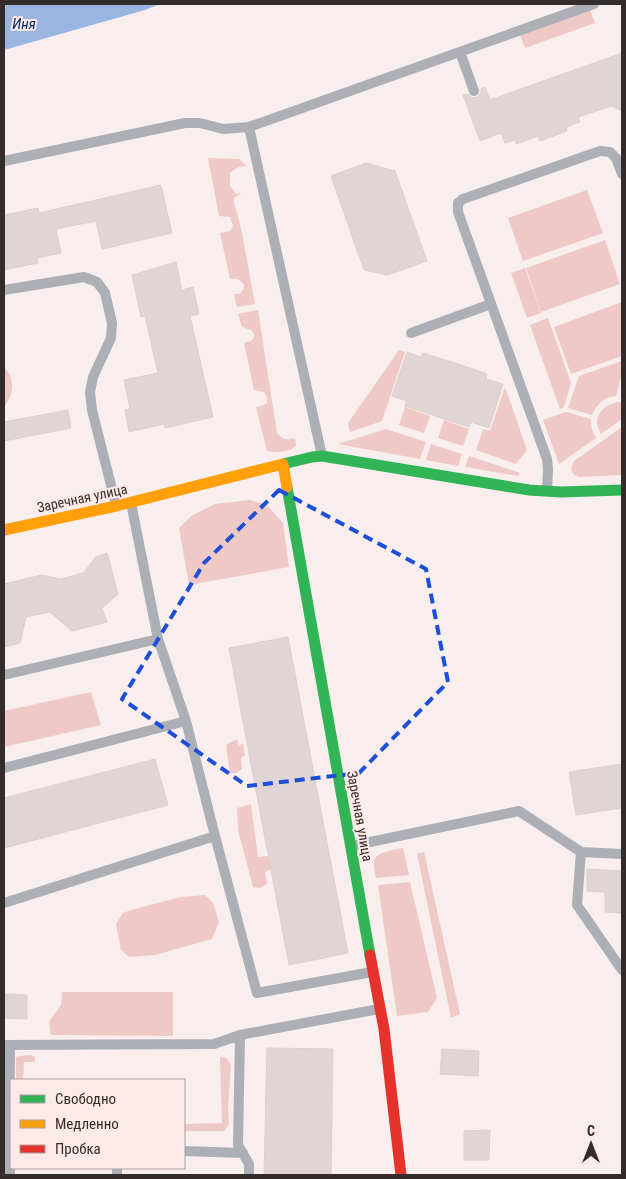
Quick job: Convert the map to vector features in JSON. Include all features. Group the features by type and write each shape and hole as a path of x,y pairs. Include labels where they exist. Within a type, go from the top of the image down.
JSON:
{"street":[{"name":"Заречная улица","path":"4,530 116,506 322,456 529,490 547,492 622,490"},
{"name":"Заречная улица","path":"283,464 384,1029 401,1175"}],"lane":[{"path":"4,161 185,123 200,123 223,129 249,127 594,4"},
{"path":"460,52 474,92"},
{"path":"249,127 322,456"},
{"path":"547,492 547,459 458,212 458,204 463,199 600,151 610,152 616,158 622,174"},
{"path":"4,290 84,277 97,282 105,293 112,323 111,338 93,377 90,392 92,410 116,506"},
{"path":"411,333 491,304"},
{"path":"131,502 158,639 186,721 214,836 257,993 373,972"},
{"path":"4,675 158,639"},
{"path":"4,768 186,721"},
{"path":"350,847 519,811 581,852 622,854"},
{"path":"4,903 214,836"},
{"path":"581,852 576,905 622,970"},
{"path":"8,1173 10,1147 7,1045 214,1044 240,1035 380,1009"},
{"path":"240,1035 238,1145 249,1164 249,1175"},
{"path":"185,1151 243,1153"}],"highlighted area":[{"path":"279,490 426,569 448,682 359,773 247,786 122,699 204,563"}],"shaded area":[{"path":"590,10 595,23 525,48 520,35"},
{"path":"208,158 239,159 247,166 237,168 230,173 230,186 236,194 242,193 234,198 234,203 241,228 255,304 237,307 234,294 239,294 243,290 244,285 238,279 230,279 220,233 230,231 233,226 230,217 219,216"},
{"path":"587,190 603,233 523,261 508,218"},
{"path":"605,240 620,284 541,312 526,268"},
{"path":"525,268 541,313 527,318 511,273"},
{"path":"622,302 622,356 571,374 554,327"},
{"path":"258,310 277,433 285,439 295,438 296,446 282,452 267,451 256,407 267,403 267,397 264,392 254,390 244,343 251,341 254,338 254,334 251,330 242,327 238,314"},
{"path":"548,318 571,383 564,407 560,409 530,325"},
{"path":"399,350 405,352 382,421 350,432 348,423"},
{"path":"622,361 622,373 616,396 601,402 592,415 568,408 579,376"},
{"path":"4,367 12,382 12,392 4,407"},
{"path":"505,387 527,450 516,464 476,450 483,429 490,431"},
{"path":"618,402 622,403 622,419 601,434 597,423 600,413 607,406"},
{"path":"405,407 430,416 424,433 399,425"},
{"path":"566,412 591,419 592,429 596,438 559,464 543,420"},
{"path":"444,420 469,429 463,446 438,438"},
{"path":"622,427 622,475 579,477 574,475 571,468 574,461"},
{"path":"386,429 426,442 420,459 338,444"},
{"path":"431,444 462,454 458,466 426,460"},
{"path":"469,456 520,473 518,476 465,467"},
{"path":"250,500 267,505 283,523 289,567 189,585 179,528 191,516 215,504"},
{"path":"91,692 101,725 4,747 4,711"},
{"path":"237,739 239,746 243,743 245,755 241,758 242,769 236,773 230,773 226,745"},
{"path":"251,804 258,857 269,856 271,869 265,872 267,884 260,888 253,887 238,830 237,808"},
{"path":"403,848 409,875 376,878 375,858 382,853"},
{"path":"424,852 460,1014 451,1018 417,854"},
{"path":"410,882 437,998 428,1012 397,1016 378,885"},
{"path":"205,895 213,903 219,922 212,939 155,955 129,957 121,950 116,924 123,913 181,897"},
{"path":"62,992 173,992 173,1036 51,1035 49,1022 61,1005"},
{"path":"31,1055 35,1057 35,1062 24,1062 23,1079 16,1079 16,1057"},
{"path":"220,1057 226,1058 231,1065 228,1107 229,1124 224,1131 185,1131 185,1124 222,1123"}],"water":[{"name":"Иня","path":"4,4 160,4 145,10 4,50"}],"building":[{"path":"622,53 622,111 612,106 578,117 580,122 566,127 567,131 540,141 538,136 516,144 515,140 505,143 501,133 480,141 463,95 468,94 472,98 477,97 481,93 481,89 485,87 490,100"},
{"path":"366,163 395,171 427,261 387,275 364,270 331,176"},
{"path":"161,185 172,233 102,249 96,221 56,229 61,253 37,258 38,263 4,270 4,215 38,208 39,213"},
{"path":"176,262 182,290 193,287 199,314 190,316 213,417 165,428 164,424 129,432 125,410 130,409 124,380 158,373 145,316 141,317 132,275"},
{"path":"407,352 421,357 423,353 455,363 487,374 486,379 503,384 489,428 471,422 469,427 405,406 407,401 392,396"},
{"path":"68,410 71,428 4,441 4,422"},
{"path":"107,553 118,594 102,608 107,622 72,631 50,612 26,617 20,643 4,647 4,584 42,575 61,579 83,573 96,557"},
{"path":"288,637 348,953 289,965 229,648"},
{"path":"155,759 168,805 4,848 4,798"},
{"path":"622,764 622,808 576,815 569,772"},
{"path":"587,869 622,871 622,913 605,912 605,892 587,891"},
{"path":"4,994 27,995 27,1019 4,1018"},
{"path":"267,1048 333,1049 331,1175 264,1175"},
{"path":"442,1049 479,1051 478,1076 440,1074"},
{"path":"490,1130 489,1160 464,1160 464,1131"}],"traffic: fast":[{"path":"283,464 322,456 529,490 561,492 622,490"},
{"path":"287,487 370,955"}],"traffic: slow":[{"path":"4,530 116,506 283,464 287,487"}],"traffic: jam":[{"path":"370,955 384,1029 401,1175"}]}
